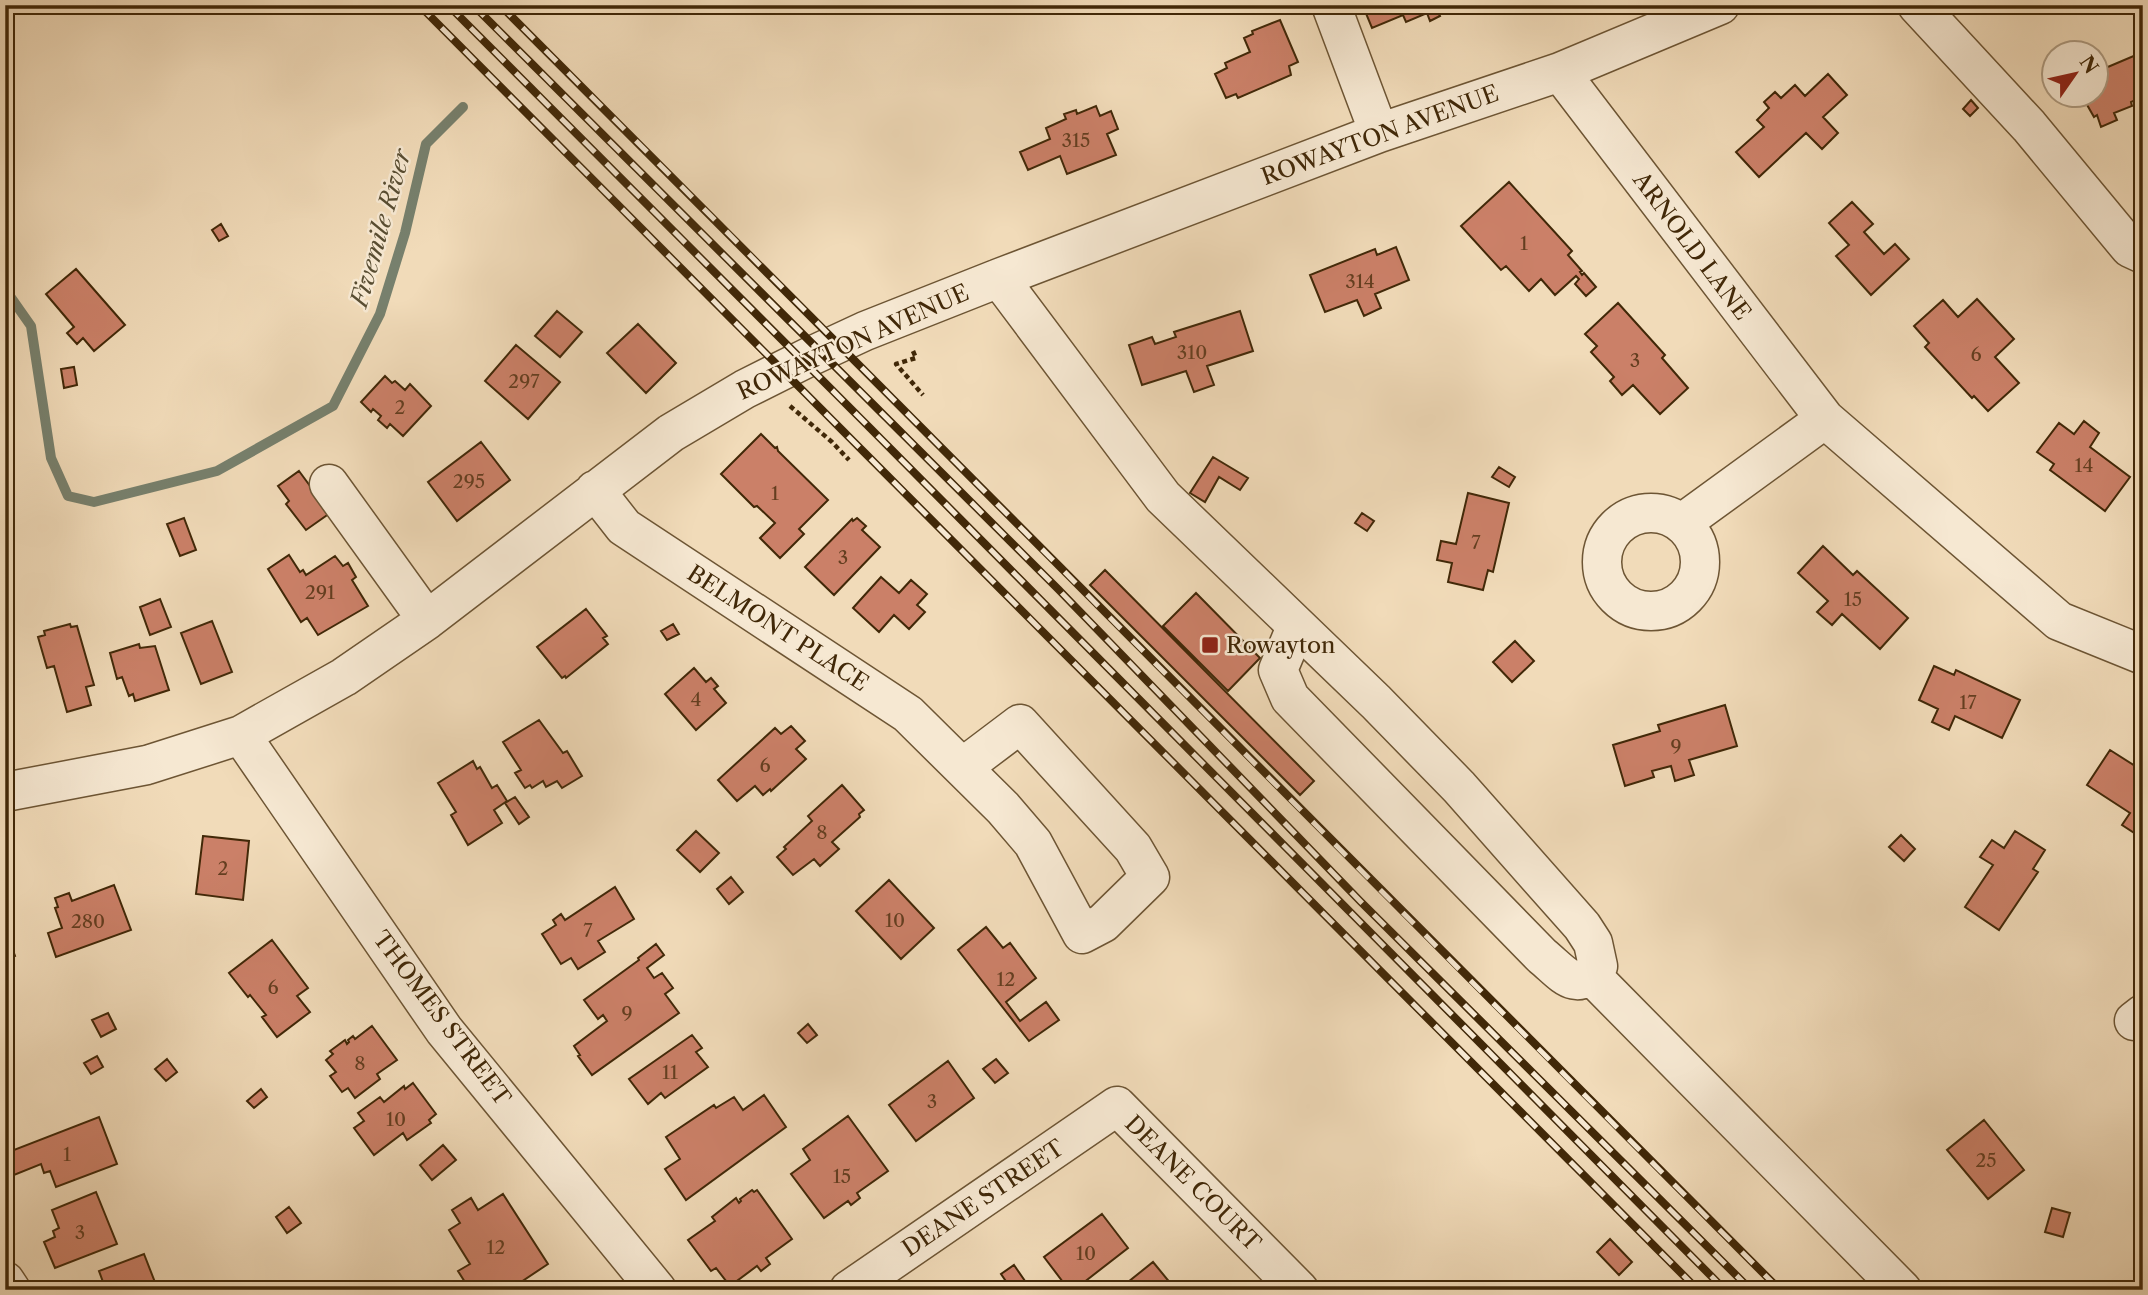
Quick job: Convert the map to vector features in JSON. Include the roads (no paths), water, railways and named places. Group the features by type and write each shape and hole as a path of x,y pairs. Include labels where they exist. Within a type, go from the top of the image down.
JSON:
{"street":[{"path":"1331,5 1379,133"},
{"name":"ROWAYTON AVENUE","path":"5,792 148,765 241,735 344,677 427,620 671,433 745,389 865,331 1379,133 1560,72 1720,5"},
{"path":"1917,5 2029,127 2130,248 2143,254"},
{"name":"ARNOLD LANE","path":"1560,72 1825,419 2059,621 2143,655"},
{"path":"999,278 1163,497 1376,702 1459,787 1547,884 1593,943 1598,966 1591,975 1579,981 1570,979 1542,956 1290,698 1278,670 1296,627"},
{"path":"1682,523 1825,419"},
{"path":"329,484 427,620"},
{"name":"BELMONT PLACE","path":"595,490 624,527 908,714 1003,808 1032,844 1082,934 1103,923 1150,877 1133,848 1020,724 962,767"},
{"name":"THOMES STREET","path":"241,735 444,1030 657,1290"},
{"path":"1591,975 1902,1290"},
{"name":"DEANE STREET","path":"849,1290 1117,1106"},
{"name":"DEANE COURT","path":"1117,1106 1299,1290"},
{"path":"5,1281 11,1290"}],"water":[{"path":"586,5 657,5 653,13 597,14"}],"waterway":[{"name":"Fivemile River","path":"5,289 31,326 51,458 68,496 94,502 217,471 333,406 380,314 405,233 426,144 463,107"}],"railway":[{"path":"419,5 1698,1290"},
{"path":"448,5 1725,1290"},
{"path":"473,5 1058,589 1361,902 1751,1290"},
{"path":"500,5 1780,1290"}],"place":[{"name":"Rowayton","path":"1210,645"}]}
